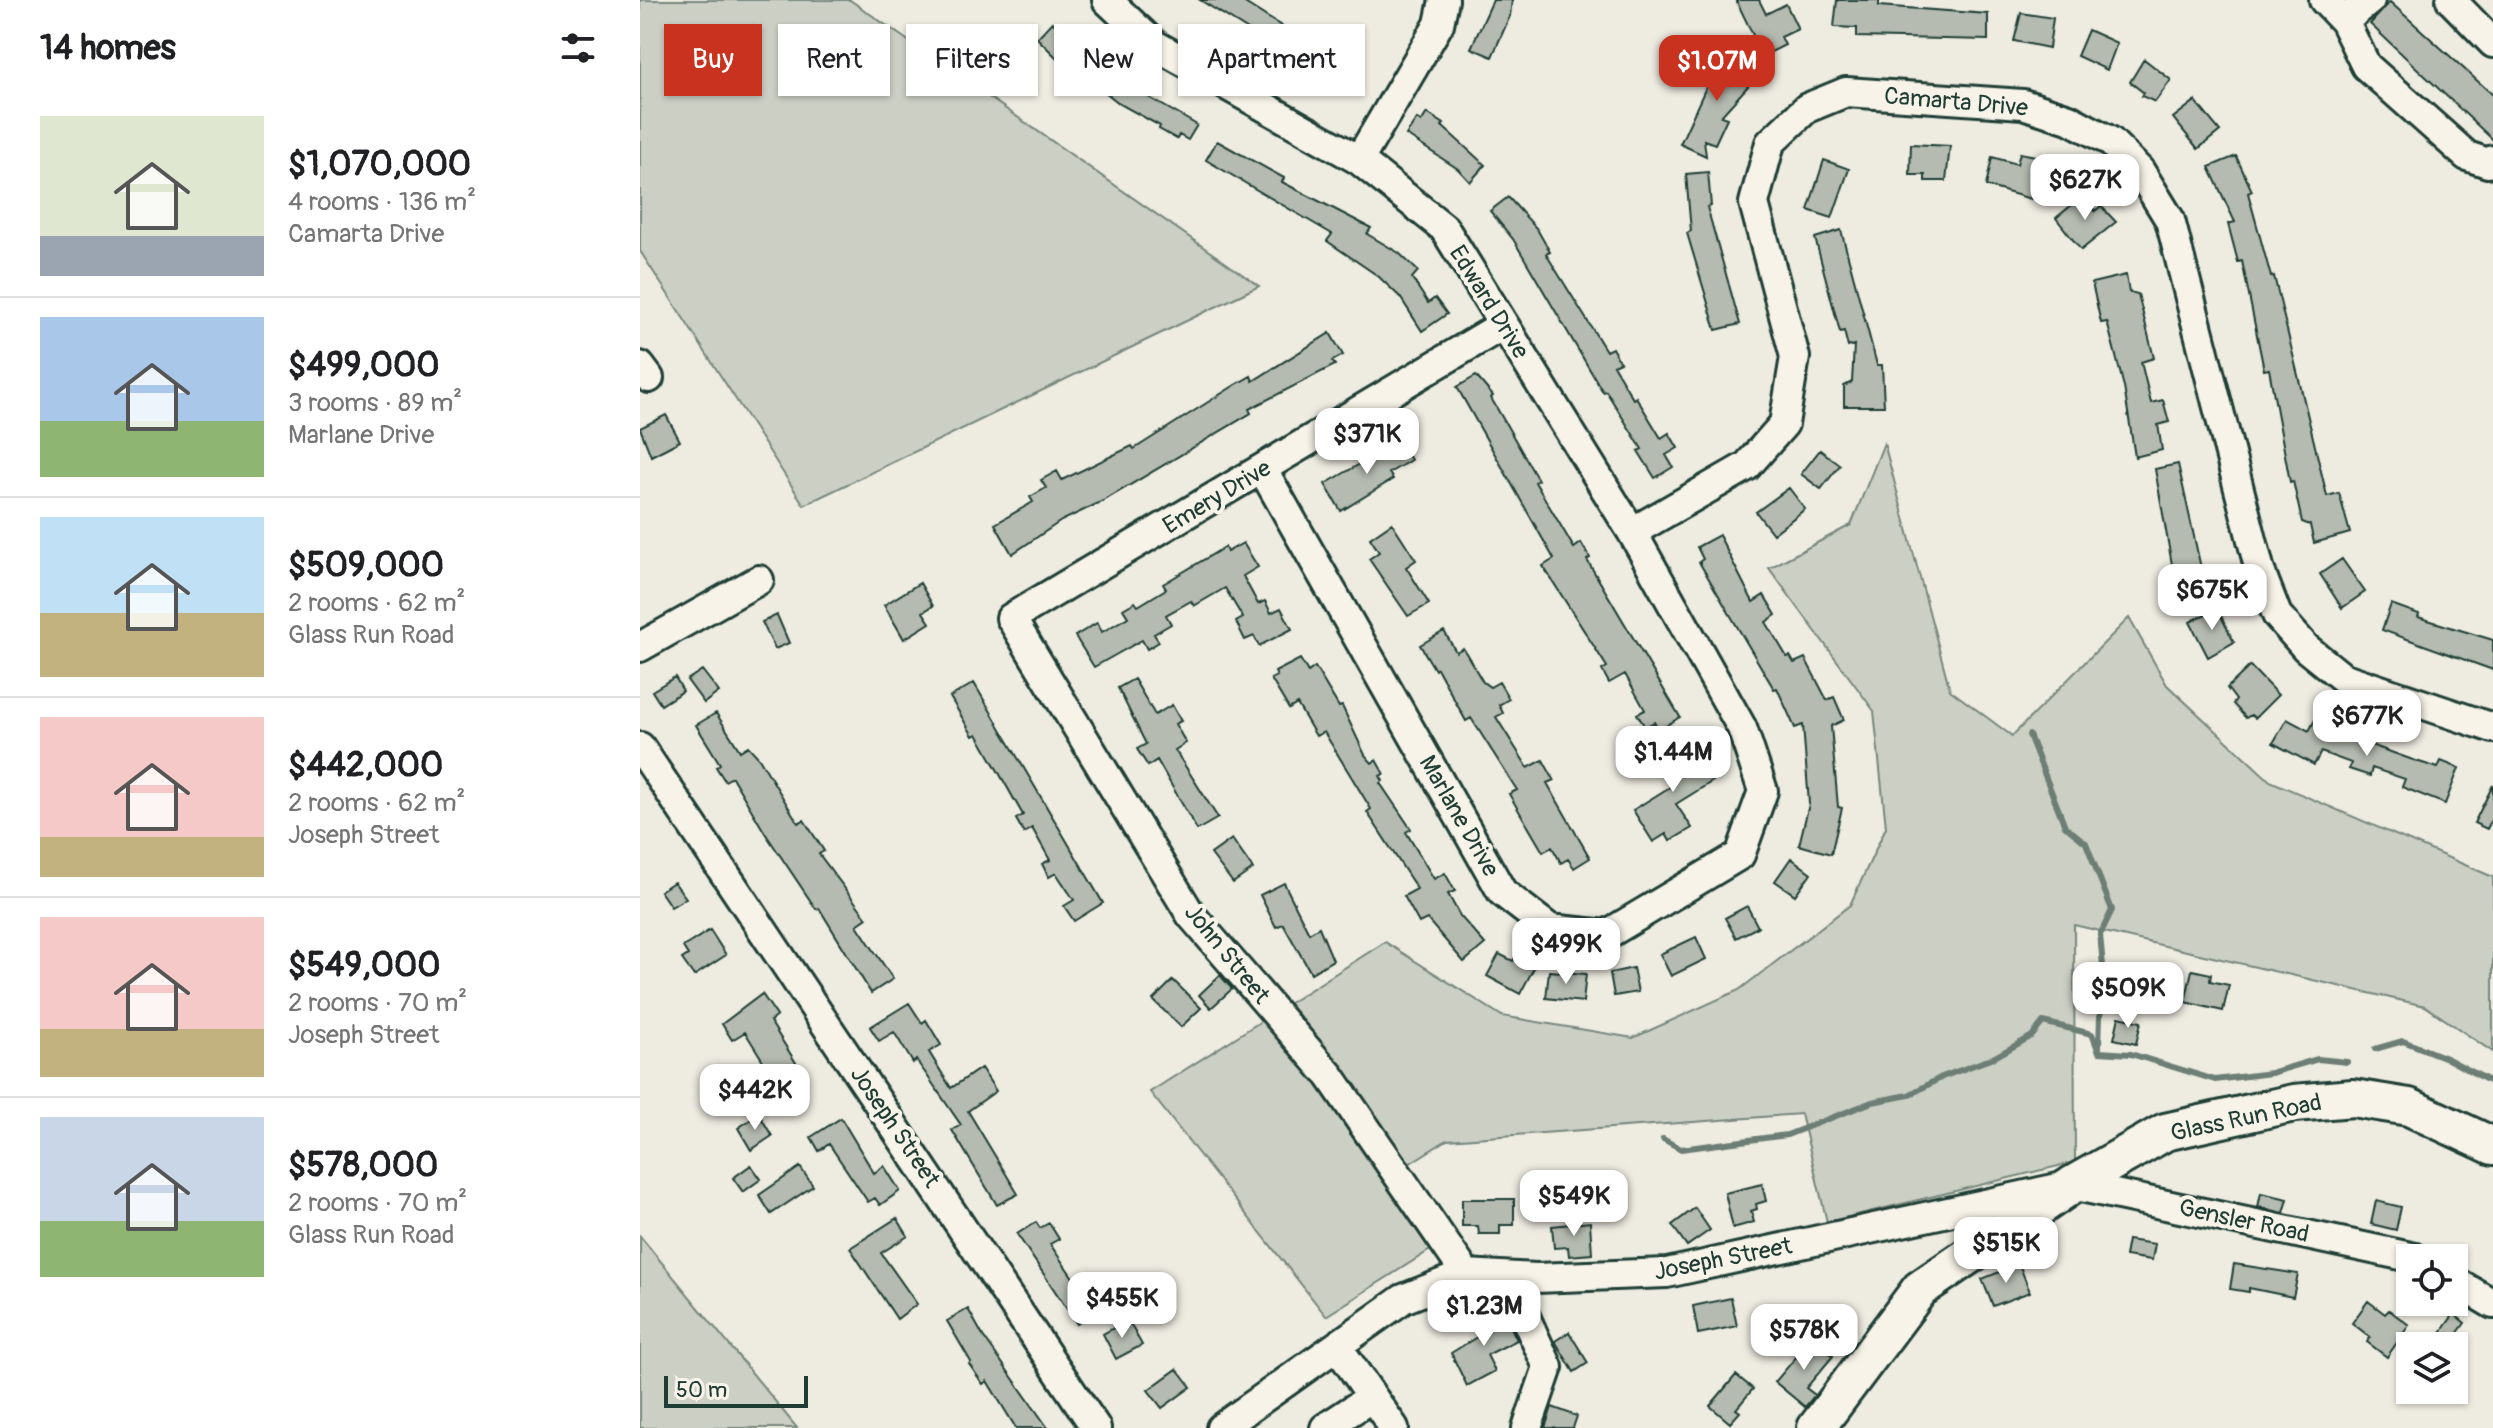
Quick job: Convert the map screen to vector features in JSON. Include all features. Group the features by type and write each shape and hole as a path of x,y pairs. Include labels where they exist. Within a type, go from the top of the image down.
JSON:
{"main road":[{"name":"Glass Run Road","path":"1816,1428 1920,1289 2072,1185 2165,1132 2294,1103 2353,1098 2409,1107 2493,1146"}],"street":[{"name":"Edward Drive","path":"1107,0 1155,45 1359,160 1444,228 1632,532 1742,728"},
{"path":"1359,160 1439,24 1444,0"},
{"path":"2324,0 2344,21 2366,66 2467,156 2488,163 2493,160"},
{"path":"2344,21 2370,0"},
{"path":"2451,0 2493,43"},
{"name":"Camarta Drive","path":"1632,532 1747,466 1784,424 1795,357 1754,203 1770,143 1807,108 1846,92 2023,104 2069,119 2110,141 2140,171 2170,220 2260,571 2277,615 2306,648 2342,677 2493,728"},
{"name":"Emery Drive","path":"1011,618 1503,325"},
{"name":"Marlane Drive","path":"1263,470 1502,892 1550,929 1606,935 1740,855 1763,791 1742,728"},
{"path":"640,647 759,580"},
{"name":"John Street","path":"1011,618 1191,915 1330,1076 1466,1274"},
{"name":"Joseph Street","path":"640,747 1096,1428"},
{"name":"Joseph Street","path":"1221,1428 1403,1299 1466,1274 1507,1277 1667,1273 2072,1185"},
{"name":"Gensler Road","path":"2072,1185 2396,1254"},
{"path":"1507,1277 1548,1367 1527,1428"},
{"path":"2468,1289 2493,1304"},
{"path":"1337,1346 1394,1428"},
{"path":"1325,1428 1372,1397"}],"shaded area":[{"path":"640,0 850,0 884,24 778,24 778,96 890,96 890,28 906,39 906,96 987,96 1259,286 804,505 640,251"},
{"path":"1884,443 1950,690 2012,736 2129,618 2167,685 2270,781 2493,877 2493,1052 2425,1006 2074,925 2075,1162 1827,1222 1801,1114 1447,1140 1396,1172 1443,1242 1326,1316 1150,1092 1385,942 1502,1016 1633,1038 1739,990 1850,905 1886,827 1874,711 1769,568 1851,525"},
{"path":"640,1236 797,1428 640,1428"}],"building":[{"path":"1200,0 1240,0 1278,24 1239,24"},
{"path":"1493,0 1512,0 1510,16 1492,57 1471,48"},
{"path":"1736,0 1759,0 1766,14 1786,4 1798,29 1781,37 1785,45 1763,56"},
{"path":"1837,0 1879,0 1879,6 1988,14 1988,40 1857,37 1857,28 1834,27"},
{"path":"2390,2 2493,95 2493,140 2370,24"},
{"path":"2021,13 2053,18 2049,48 2014,41"},
{"path":"1052,22 1054,24 1054,55 1038,39"},
{"path":"2088,30 2117,43 2107,70 2077,56"},
{"path":"1735,53 1758,75 1721,116 1727,118 1715,144 1704,140 1706,156 1680,144 1707,85 1704,82"},
{"path":"2144,59 2171,80 2155,102 2142,96 2144,93 2130,82"},
{"path":"1110,96 1147,96 1197,125 1188,140 1179,135 1177,139"},
{"path":"2195,101 2220,131 2198,149 2173,118"},
{"path":"1427,113 1444,124 1442,126 1485,165 1470,182 1458,169 1406,135 1417,119 1421,122"},
{"path":"1217,141 1284,178 1282,182 1371,228 1367,234 1399,253 1418,271 1412,278 1428,303 1435,298 1447,314 1422,331 1400,297 1378,276 1327,241 1332,234 1206,160"},
{"path":"1911,144 1950,146 1946,181 1925,181 1925,175 1910,175"},
{"path":"2020,153 2041,157 2031,199 1986,186 1992,157 2017,164"},
{"path":"2236,156 2252,191 2248,193 2271,277 2274,276 2327,496 2339,493 2350,533 2314,543 2310,525 2302,522 2293,481 2290,482 2269,369 2264,370 2242,261 2238,262 2228,224 2235,222 2209,167"},
{"path":"1824,160 1849,169 1832,218 1808,210"},
{"path":"1708,172 1711,206 1707,207 1740,324 1716,330 1687,233 1691,231 1686,174"},
{"path":"2084,195 2095,211 2101,206 2116,222 2081,250 2056,218"},
{"path":"1508,197 1537,229 1550,252 1546,254 1606,351 1612,348 1620,362 1613,365 1633,399 1636,397 1661,438 1669,433 1678,448 1666,455 1673,467 1655,478 1638,451 1642,449 1606,391 1603,392 1513,239 1490,211"},
{"path":"1841,230 1877,365 1882,365 1884,406 1844,406 1844,386 1852,382 1854,345 1848,347 1844,331 1840,332 1815,238"},
{"path":"2126,275 2129,292 2138,294 2154,358 2141,362 2151,403 2163,400 2169,422 2158,425 2162,450 2135,457 2124,387 2107,322 2101,323 2092,283"},
{"path":"1330,333 1343,355 1332,361 1335,365 1249,409 1251,413 1103,501 1061,521 1012,554 995,524 1033,502 1030,497 1046,488 1041,480 1057,471 1062,480 1132,446 1134,449 1235,385 1251,376 1253,381"},
{"path":"1476,376 1493,396 1491,398 1538,480 1535,482 1574,548 1581,543 1590,558 1587,560 1680,717 1659,730 1654,722 1645,727 1637,714 1645,710 1625,674 1609,683 1602,670 1607,667 1543,566 1554,559 1457,387"},
{"path":"666,415 680,441 651,456 640,428"},
{"path":"1400,441 1411,460 1389,473 1393,479 1341,511 1325,484"},
{"path":"1820,450 1840,465 1821,489 1801,474"},
{"path":"2178,464 2201,568 2174,576 2155,469"},
{"path":"1789,488 1805,509 1773,534 1756,512"},
{"path":"1392,523 1416,560 1406,567 1429,604 1408,616 1369,559 1379,552 1370,538"},
{"path":"1719,535 1753,602 1764,595 1776,615 1766,622 1787,657 1790,656 1794,663 1805,658 1827,700 1834,697 1844,720 1831,726 1838,807 1842,808 1831,854 1799,845 1809,804 1803,725 1795,728 1777,688 1774,689 1699,562 1703,559 1697,547"},
{"path":"1243,543 1258,567 1243,576 1258,604 1265,601 1271,613 1281,608 1292,629 1259,646 1254,636 1245,640 1236,622 1243,618 1225,588 1194,606 1191,601 1166,615 1171,624 1154,634 1159,642 1147,649 1142,640 1094,667 1075,636 1097,623 1102,632 1128,617 1123,609 1135,602 1138,606 1166,589 1163,584 1225,547 1227,552"},
{"path":"2342,559 2365,592 2342,608 2320,574"},
{"path":"920,583 933,606 923,612 930,623 904,639 884,605"},
{"path":"2391,604 2419,614 2418,617 2493,640 2493,670 2382,630"},
{"path":"2217,608 2234,642 2208,657 2190,622"},
{"path":"777,615 789,643 775,649 762,622"},
{"path":"1444,631 1456,652 1463,648 1483,682 1490,687 1499,682 1509,699 1499,705 1503,713 1496,717 1528,768 1543,760 1554,780 1547,783 1590,858 1574,868 1568,859 1561,863 1552,847 1543,852 1509,794 1517,790 1471,718 1466,721 1437,668 1435,670 1420,645"},
{"path":"1300,659 1308,672 1315,667 1339,707 1342,706 1365,755 1372,763 1376,760 1384,774 1380,776 1383,781 1380,783 1411,829 1406,832 1434,879 1445,873 1455,891 1448,894 1460,916 1485,944 1464,962 1427,919 1419,923 1404,896 1417,889 1367,812 1371,809 1324,732 1316,736 1297,704 1289,709 1271,679 1277,676 1275,672"},
{"path":"2250,666 2278,695 2255,718 2251,715 2246,718 2233,704 2236,700 2227,688"},
{"path":"702,670 719,692 704,703 687,680"},
{"path":"675,677 683,691 661,705 652,691"},
{"path":"1134,679 1155,715 1172,705 1181,721 1175,724 1186,743 1175,750 1218,818 1197,830 1157,760 1148,766 1137,749 1146,744 1118,688"},
{"path":"974,683 1103,903 1074,921 1064,906 1074,900 1056,873 1049,877 1042,864 1050,860 1032,828 1024,833 1016,819 1023,815 977,734 973,736 950,697"},
{"path":"716,713 740,751 748,746 759,758 798,823 804,820 824,851 819,854 867,918 857,925 893,979 871,993 819,908 816,909 765,833 732,777 725,781 716,767 720,764 696,725"},
{"path":"2316,718 2333,727 2332,731 2413,760 2438,768 2441,761 2459,768 2445,804 2402,787 2405,779 2372,768 2370,776 2349,769 2351,763 2321,752 2314,765 2273,743 2287,719 2309,731"},
{"path":"1679,741 1694,765 1701,761 1713,781 1676,804 1692,828 1670,841 1666,834 1653,842 1633,810 1673,785 1655,755"},
{"path":"2493,785 2493,817 2487,829 2474,823"},
{"path":"1232,839 1253,869 1233,883 1211,854"},
{"path":"1791,858 1811,873 1795,895 1775,881"},
{"path":"674,882 686,898 671,907 660,891"},
{"path":"1284,883 1309,933 1319,927 1333,960 1311,973 1283,924 1276,927 1260,895"},
{"path":"1747,906 1758,927 1736,938 1725,918"},
{"path":"710,930 726,955 694,976 682,959 688,955 683,947"},
{"path":"1696,937 1706,959 1671,976 1660,954"},
{"path":"1499,954 1513,961 1517,954 1536,964 1520,994 1487,976"},
{"path":"1633,968 1638,992 1614,996 1610,973"},
{"path":"2192,970 2211,974 2210,981 2229,985 2223,1011 2185,1002"},
{"path":"1549,971 1586,974 1583,1002 1546,998"},
{"path":"1220,975 1232,989 1211,1008 1199,995"},
{"path":"1173,980 1201,1008 1181,1027 1153,1000"},
{"path":"762,994 777,1016 770,1021 801,1071 778,1085 745,1032 732,1040 722,1024"},
{"path":"909,1003 922,1023 926,1020 941,1045 929,1052 951,1088 981,1068 996,1091 968,1111 1018,1194 997,1205 952,1130 961,1125 926,1074 916,1060 913,1063 894,1032 879,1041 870,1027"},
{"path":"2119,1017 2141,1022 2136,1044 2114,1039"},
{"path":"759,1114 772,1136 751,1150 738,1128"},
{"path":"841,1118 874,1173 884,1166 900,1191 880,1205 875,1198 868,1202 829,1144 819,1151 811,1137"},
{"path":"751,1165 761,1179 743,1192 733,1178"},
{"path":"800,1167 813,1186 771,1214 759,1195"},
{"path":"1762,1184 1766,1201 1756,1204 1757,1209 1751,1211 1754,1222 1733,1228 1725,1193"},
{"path":"2261,1193 2288,1199 2284,1213 2258,1207"},
{"path":"1462,1199 1514,1199 1514,1225 1500,1225 1500,1234 1479,1234 1478,1226 1462,1226"},
{"path":"2376,1201 2401,1207 2396,1230 2371,1224"},
{"path":"1695,1208 1710,1230 1687,1246 1672,1225"},
{"path":"897,1218 908,1236 881,1253 917,1304 897,1319 850,1248"},
{"path":"1036,1222 1040,1228 1049,1223 1059,1239 1050,1244 1080,1288 1083,1285 1100,1308 1077,1324 1017,1234"},
{"path":"1590,1222 1592,1254 1569,1256 1568,1247 1554,1248 1552,1226"},
{"path":"2128,1240 2155,1244 2152,1260 2125,1256"},
{"path":"2019,1264 2030,1292 1993,1306 1982,1279"},
{"path":"2234,1264 2298,1274 2293,1297 2249,1288 2249,1292 2230,1289"},
{"path":"1731,1298 1737,1326 1698,1334 1693,1306"},
{"path":"2368,1301 2385,1314 2389,1310 2409,1325 2404,1332 2396,1332 2396,1344 2387,1357 2367,1342 2370,1337 2352,1323"},
{"path":"1502,1308 1517,1340 1487,1355 1495,1371 1467,1386 1451,1353 1488,1330 1482,1318"},
{"path":"968,1309 983,1336 1048,1428 1016,1428 987,1381 983,1384 969,1364 971,1362 947,1321"},
{"path":"2453,1316 2465,1323 2458,1332 2441,1332"},
{"path":"1128,1320 1142,1345 1116,1359 1103,1334"},
{"path":"1569,1332 1588,1363 1574,1372 1555,1341"},
{"path":"1812,1338 1833,1356 1806,1388 1815,1395 1805,1407 1775,1382"},
{"path":"1177,1369 1191,1387 1162,1408 1148,1390"},
{"path":"1736,1375 1753,1389 1736,1409 1740,1412 1730,1423 1710,1406"},
{"path":"1552,1407 1577,1416 1573,1428 1545,1428"}],"waterway":[{"path":"2029,735 2065,826 2086,843 2112,910 2100,935 2106,996 2100,1016 2099,1048"},
{"path":"1663,1139 1681,1149 1787,1135 1872,1102 1909,1095 1942,1077 1993,1058 2032,1036 2043,1022 2092,1034 2099,1052"},
{"path":"2375,1049 2403,1041 2446,1058 2493,1083"},
{"path":"2099,1052 2131,1054 2215,1080 2271,1073 2318,1059 2347,1062"}]}
